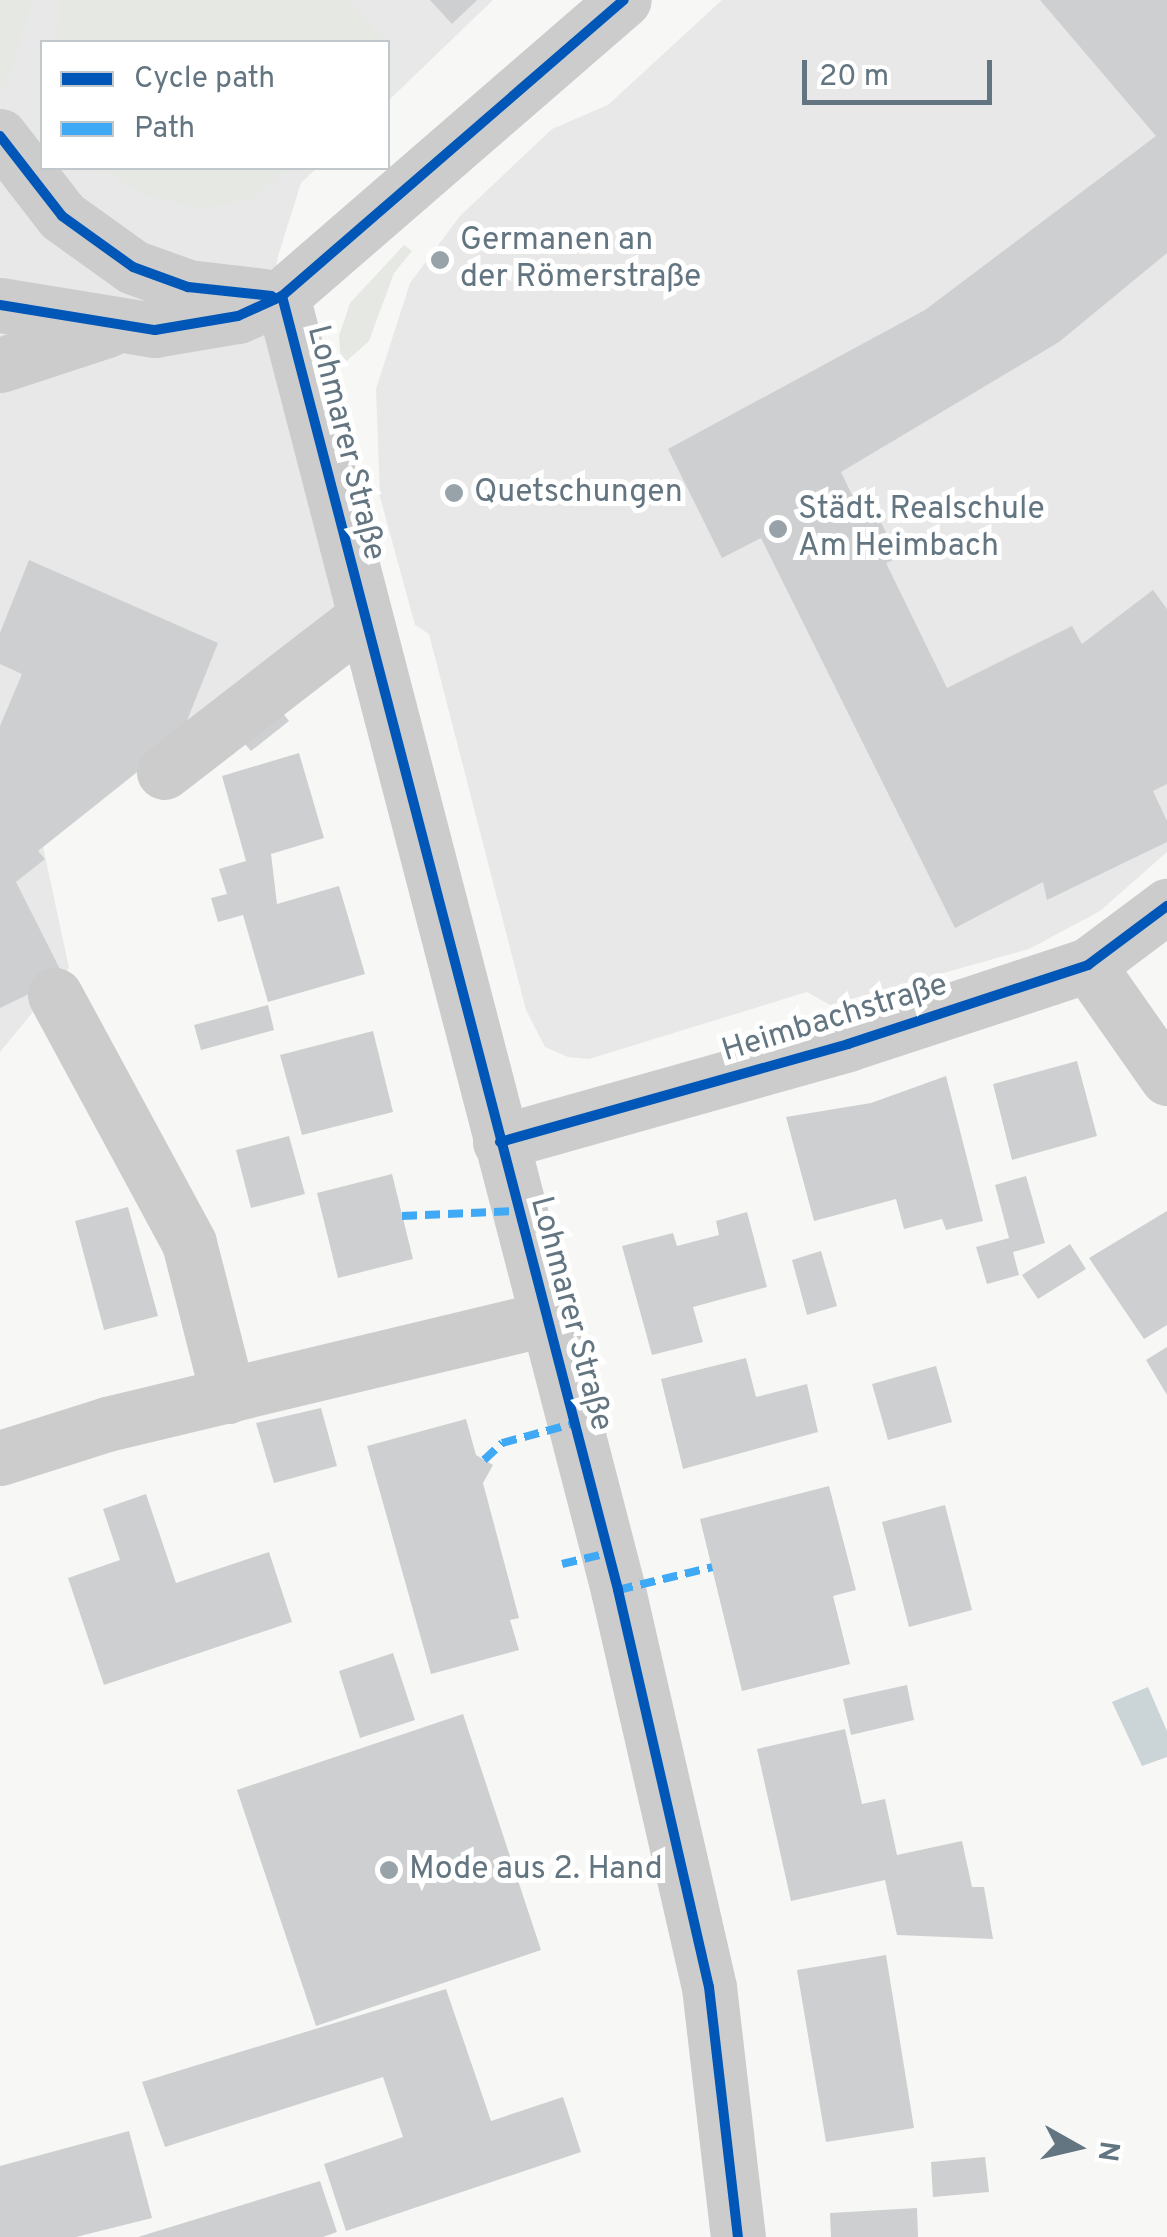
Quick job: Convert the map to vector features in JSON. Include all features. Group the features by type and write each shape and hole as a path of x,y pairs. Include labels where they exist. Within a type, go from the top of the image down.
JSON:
{"street":[{"path":"0,305 114,327 198,326 282,296 624,0"},
{"path":"0,136 62,216 133,267 188,287 282,296"},
{"name":"Lohmarer Straße","path":"282,296 618,1590 709,1988 738,2237"},
{"path":"0,365 114,327"},
{"path":"164,772 363,618"},
{"name":"Heimbachstraße","path":"500,1142 848,1044 1088,964 1167,906"},
{"path":"1088,964 1167,1078"},
{"path":"55,995 189,1243 228,1396"},
{"path":"0,1458 228,1396 545,1319"}],"shaded area":[{"path":"0,0 493,0 390,99 390,40 40,40 40,170 315,170 301,183 278,256 266,327 337,606 41,837 69,968 0,1052"},
{"path":"1,0 33,0 4,92 0,84"},
{"path":"60,0 345,0 383,40 56,40"},
{"name":"Städt. Realschule Am Heimbach","path":"722,0 1167,0 1167,852 1100,911 1029,949 830,1005 807,992 589,1059 568,1057 545,1047 526,1010 429,634 415,625 380,497 376,389 410,283 460,216 552,129 608,105"},
{"path":"104,170 288,170 250,198 202,209 144,195"},
{"path":"404,245 412,251 394,273 369,341 341,366 339,336 350,303"},
{"path":"1148,1687 1167,1731 1167,1757 1142,1766 1112,1702"}],"building":[{"path":"430,0 477,0 452,24"},
{"name":"Städt. Realschule Am Heimbach","path":"1040,0 1167,0 1167,253 1059,342 841,472 865,522 878,516 898,558 886,563 947,688 1072,626 1082,644 1153,590 1167,609 1167,784 1153,791 1167,821 1167,842 1047,900 1043,882 955,928 761,538 722,558 668,449 925,310 1156,136"},
{"path":"29,560 218,643 180,738 38,851 45,859 16,882 64,977 0,1008 0,726 22,674 0,664 0,633"},
{"path":"273,701 289,721 251,751 234,732"},
{"path":"299,753 324,838 271,854 277,904 339,886 365,974 268,1002 243,915 218,922 211,898 227,894 219,869 246,861 222,776"},
{"path":"268,1005 274,1030 201,1050 194,1025"},
{"path":"373,1031 393,1112 302,1135 280,1055"},
{"path":"1077,1061 1097,1136 1012,1160 993,1084"},
{"path":"946,1076 983,1221 946,1230 942,1219 904,1229 896,1199 814,1221 786,1117 871,1103"},
{"path":"289,1136 305,1194 251,1208 236,1150"},
{"path":"392,1174 413,1259 338,1278 317,1193"},
{"path":"1026,1176 1045,1243 1013,1252 1019,1275 987,1284 976,1247 1009,1238 995,1185"},
{"path":"128,1207 158,1316 104,1330 75,1221"},
{"path":"1167,1211 1167,1325 1144,1339 1089,1258"},
{"path":"747,1212 767,1287 693,1307 703,1342 652,1355 622,1246 673,1233 677,1246 719,1235 716,1221"},
{"path":"1070,1244 1086,1269 1038,1299 1022,1275"},
{"path":"821,1251 837,1306 807,1315 792,1260"},
{"path":"1167,1347 1167,1395 1146,1360"},
{"path":"746,1358 756,1397 807,1384 818,1432 683,1469 661,1379"},
{"path":"936,1366 952,1422 888,1440 872,1384"},
{"path":"321,1408 337,1466 274,1483 256,1423"},
{"path":"466,1419 476,1455 493,1465 483,1483 519,1618 510,1620 519,1650 431,1674 367,1446"},
{"path":"829,1486 856,1590 833,1596 850,1664 742,1691 700,1519"},
{"path":"146,1494 176,1583 269,1552 292,1622 104,1685 68,1578 120,1560 103,1509"},
{"path":"945,1505 972,1610 909,1627 882,1522"},
{"path":"393,1653 415,1720 360,1738 339,1671"},
{"path":"907,1685 914,1720 851,1735 843,1699"},
{"name":"Mode aus 2. Hand","path":"463,1714 541,1950 316,2026 237,1790"},
{"path":"845,1729 862,1804 885,1799 897,1855 962,1841 972,1887 984,1887 993,1939 897,1935 885,1880 791,1901 757,1749"},
{"path":"886,1955 914,2128 826,2142 797,1970"},
{"path":"446,1989 491,2121 563,2097 581,2152 346,2231 324,2164 403,2137 383,2077 165,2147 142,2082"},
{"path":"129,2131 152,2218 76,2237 0,2237 0,2166"},
{"path":"985,2157 989,2192 933,2197 931,2162"},
{"path":"320,2181 337,2232 323,2237 138,2237"},
{"path":"917,2208 918,2237 831,2237 830,2213"}],"marked path":[{"path":"402,1216 517,1211"},
{"path":"484,1460 502,1443 572,1424"},
{"path":"562,1564 608,1553"},
{"path":"618,1590 712,1567"}],"cycle path":[{"path":"0,305 155,330 238,316 282,296 624,0"},
{"path":"0,136 62,216 133,267 188,287 272,296"},
{"path":"282,296 618,1590 709,1987 738,2237"},
{"path":"500,1142 848,1044 1088,965 1167,906"}],"place":[{"name":"Germanen an der Römerstraße","path":"440,260"},
{"name":"Quetschungen","path":"454,493"},
{"name":"Städt. Realschule Am Heimbach","path":"778,529"},
{"name":"Mode aus 2. Hand","path":"389,1870"}]}
